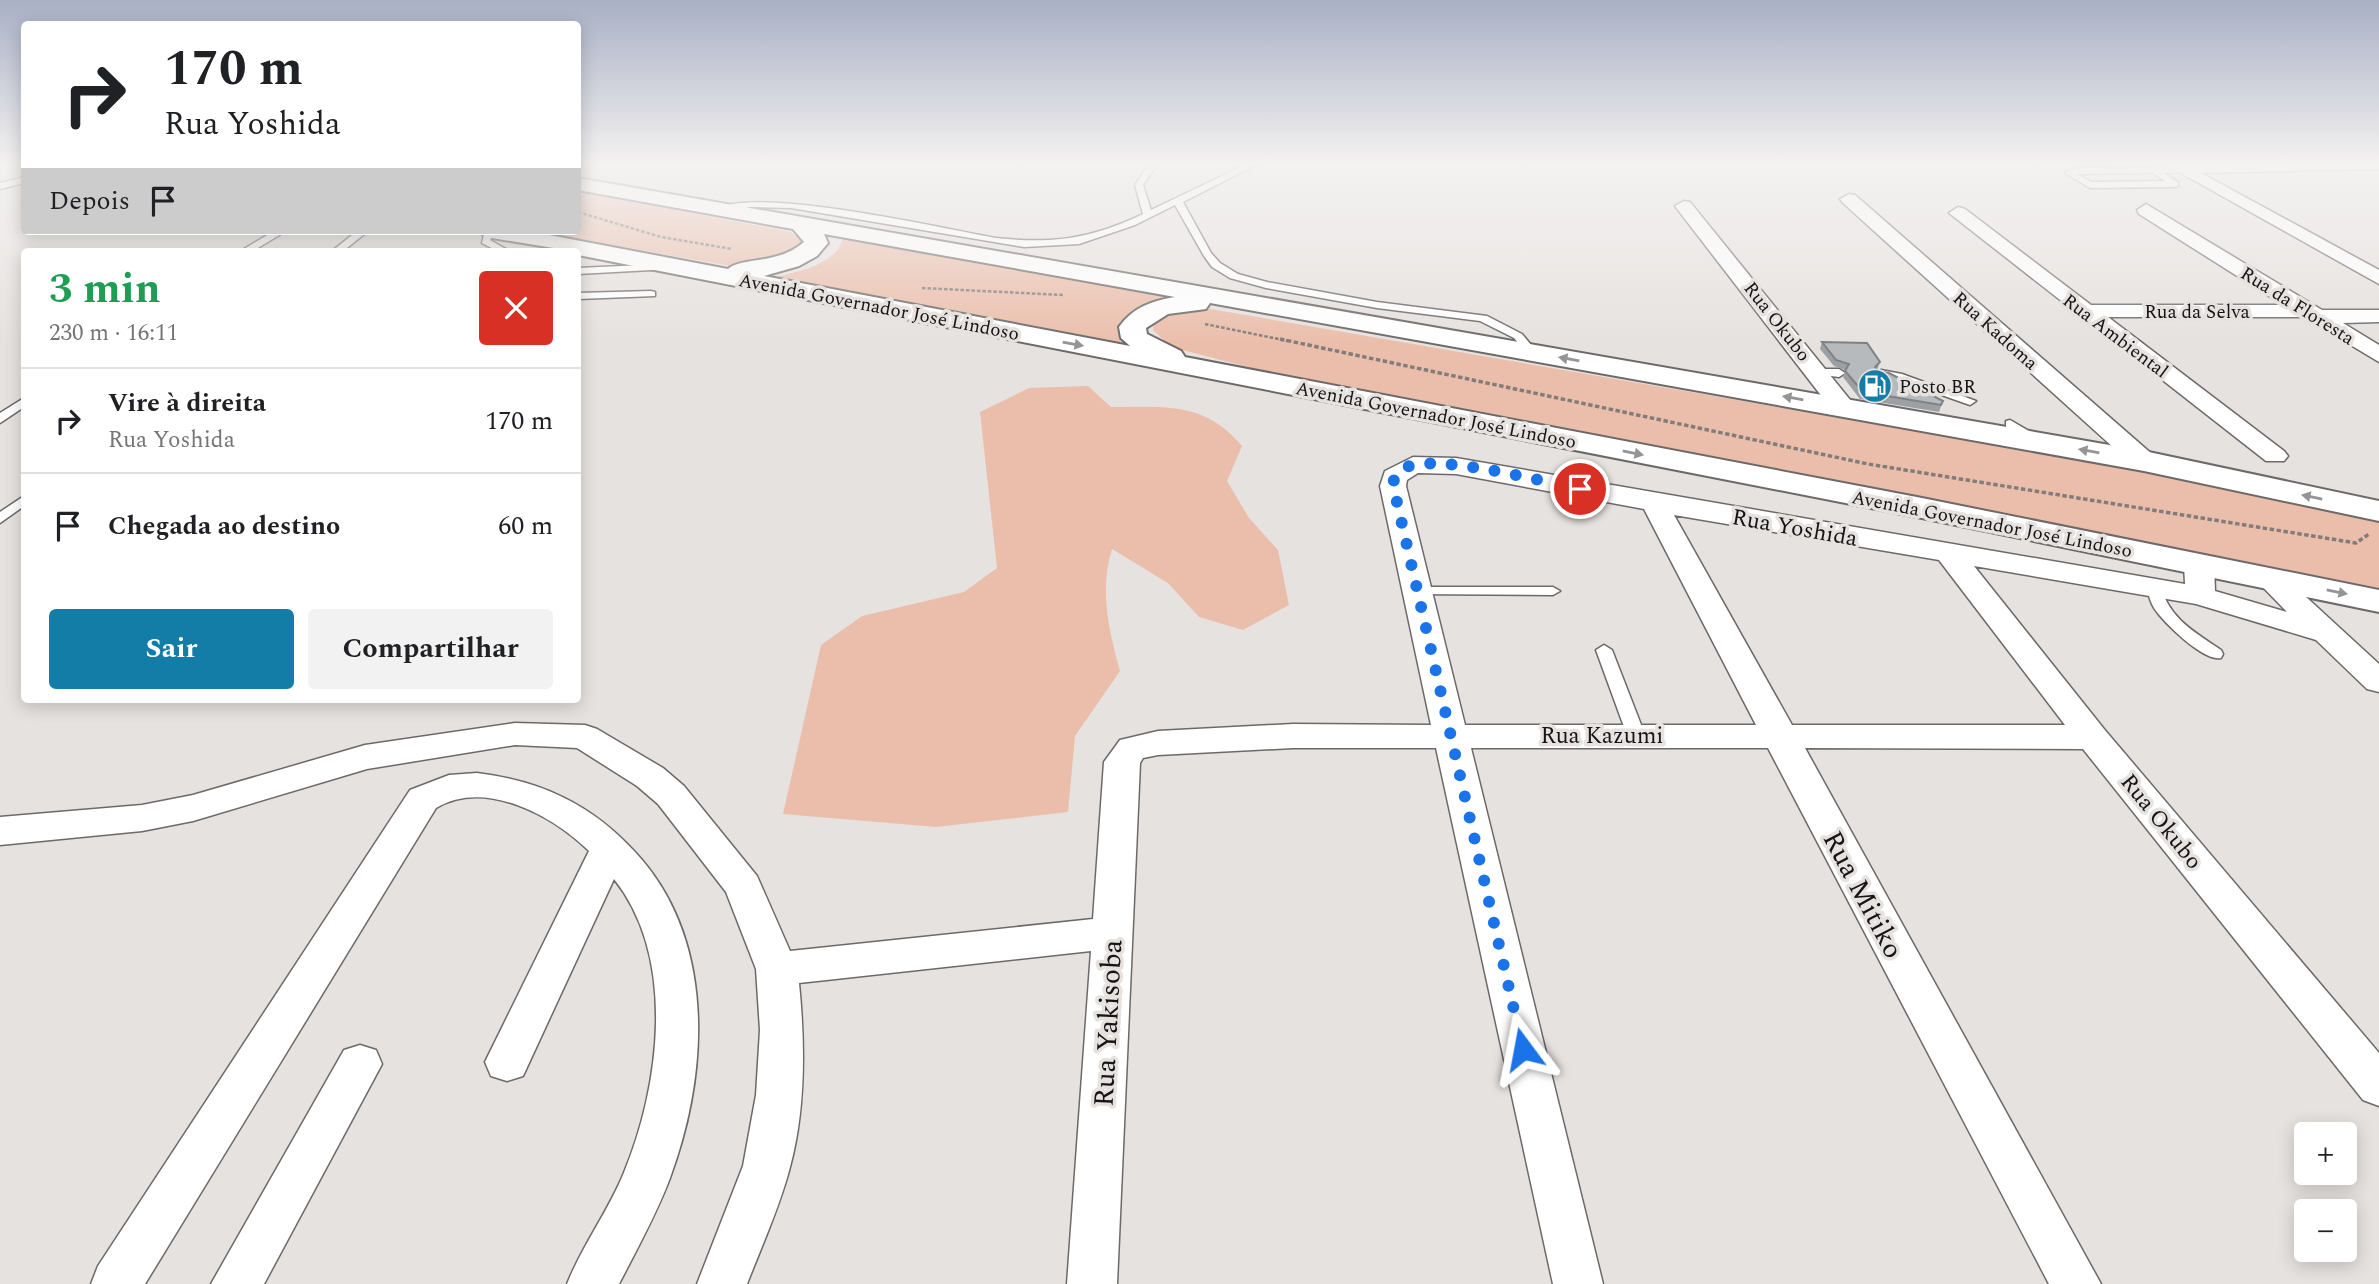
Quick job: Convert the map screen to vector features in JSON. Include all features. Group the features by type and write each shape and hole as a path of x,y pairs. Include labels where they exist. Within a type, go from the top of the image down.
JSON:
{"main road":[{"path":"709,272 766,269 807,254 816,243 812,234 800,223"},
{"path":"804,223 2144,461 2379,511"},
{"name":"Avenida Governador José Lindoso","path":"512,235 1191,365 2200,580 2269,578 2379,601"},
{"path":"1191,365 1154,350 1135,338 1132,327 1139,316 1179,305 1234,301"}],"street":[{"name":"Rua Okubo","path":"1699,223 1828,372 1842,406"},
{"name":"Rua Kadoma","path":"1876,223 2144,461"},
{"name":"Rua Ambiental","path":"1971,223 2275,456"},
{"name":"Rua da Floresta","path":"2167,223 2379,355"},
{"path":"2276,223 2379,278"},
{"name":"Rua da Selva","path":"2086,311 2379,316"},
{"name":"Rua Yoshida","path":"1417,591 1393,485 1394,477 1413,465 1456,466 1654,503 2154,586 2200,580 2325,633"},
{"name":"Rua Mitiko","path":"1654,503 2076,1284"},
{"name":"Rua Okubo","path":"1948,553 2092,737 2379,1086"},
{"path":"2269,578 2379,682"},
{"path":"1417,591 1578,1284"},
{"path":"0,831 167,813 365,757 453,741 545,733 585,737 650,777 671,795 743,886 777,968 782,1030 779,1095 767,1166 722,1284"},
{"name":"Rua Kazumi","path":"1122,762 1132,748 1149,744 1293,736 1778,734 2092,737"},
{"name":"Rua Yakisoba","path":"1091,1284 1122,762"},
{"path":"116,1284 423,799 437,788 457,785 506,790 544,801 591,829 633,874 657,912 671,954 675,1008 673,1067 665,1119 645,1179 592,1284"},
{"path":"507,1062 609,848"},
{"path":"777,968 1112,933"},
{"path":"236,1284 360,1064"}],"lane":[{"path":"899,223 1024,244 1076,242 1110,232 1129,223"},
{"path":"1190,223 1216,265 1234,276 1266,285 1365,303 1483,318 1518,336 1531,352"},
{"path":"251,248 274,235"},
{"path":"341,248 357,235"},
{"path":"489,235 485,241 498,248"},
{"path":"581,271 677,266"},
{"path":"581,296 652,295"},
{"path":"1881,374 1898,376 1970,401"},
{"path":"0,419 21,404"},
{"path":"2010,424 2037,442"},
{"path":"0,519 21,502"},
{"path":"2154,586 2155,601 2162,610 2215,654"},
{"path":"1417,591 1553,591"},
{"path":"1604,650 1636,735"}],"path":[{"path":"614,223 661,237 737,250"},
{"path":"921,288 1073,295"},
{"path":"1150,312 1868,464 2041,489 2343,541 2356,543 2371,533 2379,511"}],"shaded area":[{"path":"581,223 743,223 790,232 805,241 802,250 736,267 556,235 581,235"},
{"path":"843,236 1180,297 1144,306 1129,315 1119,330 1124,344 775,277 826,260 840,246"},
{"path":"1205,308 2379,511 2379,588 1302,381 1171,347 1153,330 1154,320 1165,314"},
{"path":"1088,386 1111,407 1166,407 1198,414 1228,431 1242,446 1227,481 1249,518 1278,550 1289,605 1243,630 1199,617 1168,583 1112,549 1106,595 1109,626 1120,671 1075,736 1068,812 936,827 783,814 821,645 862,616 964,592 997,568 980,412 1029,388"}],"building":[{"path":"1822,342 1867,343 1880,362 1875,367 1878,371 1889,373 1943,401 1941,405 1863,392 1845,371 1849,364 1836,360"}],"place":[{"name":"Posto BR","path":"1875,386"}],"route":[{"path":"1523,1049 1393,485 1394,477 1402,469 1428,464 1456,466 1580,489"}]}
